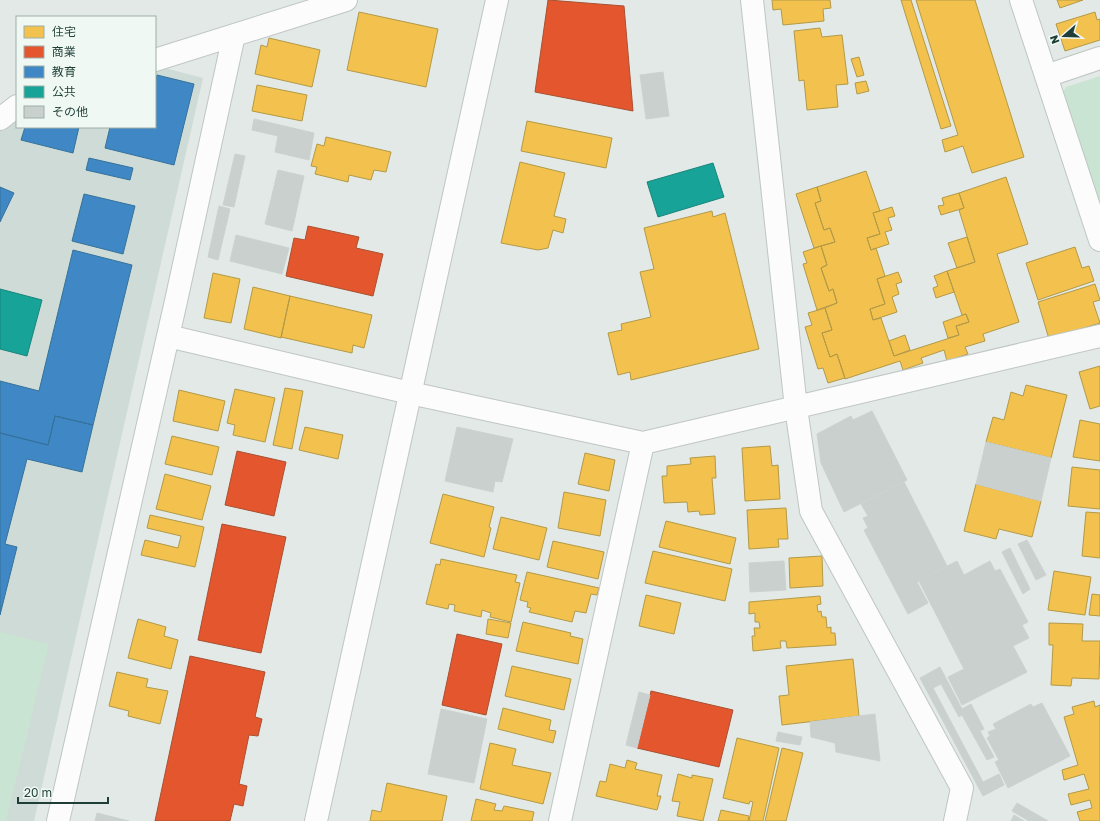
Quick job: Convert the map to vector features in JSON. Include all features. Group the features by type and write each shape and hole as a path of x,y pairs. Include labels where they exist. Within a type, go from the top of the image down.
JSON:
{"street":[{"path":"156,60 346,0"},
{"path":"316,821 496,0"},
{"path":"752,0 796,408 811,511 962,788 955,821"},
{"path":"1021,0 1100,240"},
{"path":"58,821 168,336 234,35"},
{"path":"1046,76 1100,58"},
{"path":"0,119 16,107"},
{"path":"168,336 410,393 643,443 1100,336"},
{"path":"560,821 643,443"}],"shaded area":[{"path":"161,67 203,78 34,821 0,821 0,122 16,112 16,128 156,128 156,68"}],"green space":[{"path":"1100,76 1100,209 1060,97 1066,87"},
{"path":"0,632 49,644 6,821 0,821"}],"building: 住宅":[{"path":"772,0 830,0 831,8 823,9 824,21 783,25 781,9 773,10"},
{"path":"901,0 911,0 951,126 941,129"},
{"path":"916,0 975,0 1024,157 972,173 963,146 945,152 942,140 958,135"},
{"path":"1057,0 1083,0 1060,8"},
{"path":"359,12 438,29 426,87 347,70"},
{"path":"1095,12 1097,20 1100,19 1100,40 1065,51 1056,24"},
{"path":"820,28 822,37 842,35 848,84 836,85 838,107 807,110 804,80 799,81 794,31"},
{"path":"269,38 320,50 312,87 255,74 261,45 267,47"},
{"path":"859,57 864,75 857,77 851,59"},
{"path":"866,81 869,91 857,94 855,83"},
{"path":"257,85 307,95 302,121 252,111"},
{"path":"527,121 612,138 606,168 521,151"},
{"path":"326,137 391,152 386,172 374,170 371,180 349,175 348,182 315,174 317,167 311,166 317,144 324,146"},
{"path":"520,162 565,173 554,216 566,219 563,233 553,230 548,248 538,250 501,243"},
{"path":"866,171 880,211 873,213 880,234 867,238 871,250 876,248 885,276 877,279 885,304 870,309 873,320 881,318 894,356 959,335 956,326 969,322 966,314 962,315 947,271 975,262 959,210 964,208 959,193 1006,177 1028,244 997,254 1019,322 983,334 985,341 965,347 968,354 947,361 944,350 921,358 923,363 903,370 900,361 845,379 837,354 830,357 822,333 832,330 825,308 837,303 833,289 829,291 821,268 827,265 821,246 835,242 830,228 824,230 815,203 821,201 817,187"},
{"path":"817,187 821,201 815,203 824,230 830,228 835,242 814,248 796,194"},
{"path":"959,193 964,208 941,215 938,206 944,205 942,198"},
{"path":"892,207 895,216 888,218 892,230 885,232 889,244 871,250 867,238 880,234 873,213"},
{"path":"712,211 713,217 725,213 759,349 631,380 630,372 618,375 608,333 622,330 621,324 651,317 640,272 654,269 644,228"},
{"path":"967,237 975,262 957,268 948,243"},
{"path":"821,246 827,265 821,268 829,291 833,289 837,303 817,310 803,264 807,263 803,252"},
{"path":"1075,247 1082,268 1089,266 1094,281 1038,300 1026,263"},
{"path":"947,271 954,292 936,298 933,288 938,286 934,276"},
{"path":"898,272 902,282 896,284 899,294 892,297 897,312 873,320 870,309 885,304 877,279"},
{"path":"213,273 240,279 231,323 204,318"},
{"path":"1095,284 1100,300 1093,302 1100,323 1049,339 1038,302"},
{"path":"253,287 290,296 281,338 244,329"},
{"path":"290,296 372,315 364,348 353,345 352,353 281,337"},
{"path":"825,308 832,330 822,333 830,357 837,354 845,378 828,383 823,368 818,369 805,327 812,325 808,313"},
{"path":"966,314 969,322 956,326 959,335 948,338 943,322"},
{"path":"905,335 910,350 894,356 889,341"},
{"path":"1100,366 1100,406 1090,409 1079,372"},
{"path":"1026,385 1067,395 1051,458 986,442 993,417 1004,420 1011,392 1023,396"},
{"path":"285,388 303,391 292,449 273,445"},
{"path":"235,389 275,398 265,442 233,435 235,425 227,423"},
{"path":"179,390 225,401 218,431 173,421"},
{"path":"1080,420 1100,424 1100,461 1073,457"},
{"path":"305,427 343,435 338,459 299,450"},
{"path":"172,436 219,447 212,475 165,464"},
{"path":"770,446 772,466 778,465 780,499 745,501 742,448"},
{"path":"585,453 615,460 609,491 578,484"},
{"path":"715,456 716,478 712,478 715,514 700,515 699,511 688,512 687,502 664,503 662,476 667,476 667,466 691,464 690,458"},
{"path":"1072,467 1100,470 1100,509 1068,506"},
{"path":"165,474 211,486 202,520 156,509"},
{"path":"976,484 1041,501 1032,537 999,529 996,539 964,531"},
{"path":"564,492 606,500 600,536 558,528"},
{"path":"443,494 494,507 484,557 430,543"},
{"path":"786,508 788,539 778,539 779,547 749,549 747,510"},
{"path":"1086,512 1100,513 1100,558 1082,556"},
{"path":"150,515 204,527 195,567 141,555 145,540 178,548 181,536 147,528"},
{"path":"501,517 547,528 539,560 493,549"},
{"path":"666,521 736,538 730,564 659,547"},
{"path":"553,541 604,552 598,579 547,567"},
{"path":"653,551 732,569 725,601 645,583"},
{"path":"822,556 823,586 790,588 789,558"},
{"path":"441,559 517,575 515,582 520,583 511,622 490,617 491,613 482,610 481,617 454,611 455,605 449,604 448,609 426,604 436,564 440,565"},
{"path":"1054,571 1091,577 1085,615 1048,610"},
{"path":"527,572 599,588 597,595 591,594 586,613 575,611 572,622 529,612 531,608 527,607 528,602 520,600"},
{"path":"1092,594 1100,595 1100,616 1089,615"},
{"path":"646,595 681,603 674,634 639,626"},
{"path":"820,596 821,604 817,605 818,612 821,611 822,617 826,617 827,628 831,627 831,633 835,633 836,645 787,648 786,641 780,641 781,648 753,651 752,636 755,636 754,628 760,628 759,622 755,622 755,613 749,614 749,602"},
{"path":"138,619 166,627 164,636 178,640 171,669 128,658"},
{"path":"488,619 511,623 508,638 486,634"},
{"path":"523,622 571,633 570,636 583,639 578,664 516,651"},
{"path":"1049,623 1083,624 1082,641 1100,641 1099,679 1072,678 1071,686 1051,685 1053,645 1049,645"},
{"path":"853,659 859,716 782,725 779,696 789,695 786,666"},
{"path":"512,666 571,679 564,710 505,696"},
{"path":"117,672 148,679 146,687 168,691 160,724 128,716 129,711 109,706"},
{"path":"1094,701 1095,707 1100,705 1100,821 1080,821 1077,812 1092,808 1090,800 1071,805 1068,794 1089,789 1084,774 1064,780 1062,770 1078,765 1064,717 1074,714 1072,707"},
{"path":"503,708 551,720 549,730 556,731 553,743 498,729"},
{"path":"737,738 779,748 763,821 749,821 753,802 750,801 749,804 723,798"},
{"path":"490,743 516,749 512,765 551,773 543,804 480,789"},
{"path":"782,748 803,753 786,821 765,821"},
{"path":"627,760 637,763 635,769 662,775 657,796 661,796 657,810 596,796 600,781 606,782 610,764 625,768"},
{"path":"678,774 692,778 692,775 713,779 703,821 677,816 680,802 672,801"},
{"path":"387,783 447,796 442,821 370,821 372,810 381,812"},
{"path":"476,799 496,804 494,810 502,811 504,806 534,812 532,821 471,821"},
{"path":"721,810 749,816 748,821 718,821"}],"building: 商業":[{"path":"548,0 624,6 633,111 535,92"},
{"path":"308,226 359,237 356,248 383,254 373,296 286,276 294,238 305,240"},
{"path":"237,451 286,462 274,516 225,505"},
{"path":"222,524 286,537 261,653 198,640"},
{"path":"457,634 502,644 486,715 442,705"},
{"path":"190,656 265,672 255,717 262,719 258,736 249,735 239,784 247,786 243,806 234,804 230,821 155,821"},
{"path":"651,691 733,710 719,767 637,748"}],"building: 教育":[{"path":"157,75 194,84 174,165 105,148 110,128 156,128"},
{"path":"25,128 79,128 73,153 21,140"},
{"path":"89,158 133,168 130,180 86,170"},
{"path":"0,187 14,193 0,222"},
{"path":"84,194 135,206 123,254 72,241"},
{"path":"73,250 132,265 93,425 55,416 48,445 0,433 0,381 39,391"},
{"path":"55,416 93,425 82,472 27,459 5,544 17,547 0,615 0,433 48,445"}],"building: 公共":[{"path":"713,163 724,197 658,217 647,182"},
{"path":"0,289 42,300 27,356 0,349"}],"building: その他":[{"path":"663,72 669,116 646,119 640,75"},
{"path":"254,119 314,133 309,160 275,152 278,136 252,130"},
{"path":"235,154 245,156 234,207 223,205"},
{"path":"278,170 304,176 292,231 265,224"},
{"path":"219,206 230,209 218,260 208,257"},
{"path":"236,235 289,248 282,274 230,261"},
{"path":"872,411 907,480 844,512 821,463 817,434 851,416 853,420"},
{"path":"457,427 513,439 502,482 495,481 493,492 445,481"},
{"path":"986,442 1051,458 1041,501 976,484"},
{"path":"904,482 947,566 917,582 928,603 908,614 864,530 868,528 863,518 868,516 861,504"},
{"path":"1027,540 1046,575 1036,580 1018,544"},
{"path":"1010,548 1030,589 1023,594 1002,552"},
{"path":"784,561 786,590 750,592 749,563"},
{"path":"957,561 964,575 990,561 995,571 1000,569 1028,622 1022,625 1029,638 1013,646 1027,672 962,705 948,677 964,669 919,581"},
{"path":"940,667 962,709 971,704 984,729 980,731 994,757 987,760 962,715 959,717 941,684 933,688 983,782 999,774 1004,785 983,796 920,678"},
{"path":"639,692 650,695 637,748 626,745"},
{"path":"1042,703 1070,756 1008,788 995,762 999,760 987,738 990,736 988,732 996,729 993,724 1031,704 1033,707"},
{"path":"441,709 487,719 474,783 428,774"},
{"path":"875,714 880,761 836,752 835,743 811,737 810,722"},
{"path":"778,732 802,737 800,745 776,741"},
{"path":"1017,803 1048,821 1029,821 1012,811"},
{"path":"97,813 129,821 95,821"},
{"path":"1014,815 1024,821 1011,821"}]}
